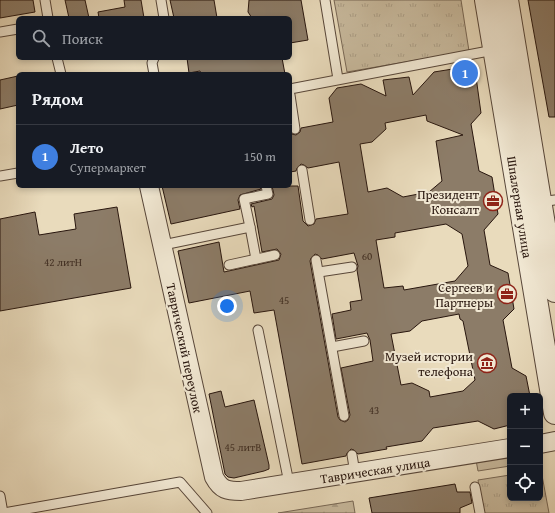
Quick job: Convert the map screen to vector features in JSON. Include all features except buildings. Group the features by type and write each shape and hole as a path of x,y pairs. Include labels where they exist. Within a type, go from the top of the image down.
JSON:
{"street":[{"name":"Шпалерная улица","path":"486,0 494,50 538,202 555,413"},
{"name":"Шпалерная улица","path":"507,0 538,202 555,291"},
{"name":"Таврический переулок","path":"149,188 214,477 218,485 228,491 241,491"},
{"path":"543,443 555,441"},
{"name":"Таврическая улица","path":"241,491 507,448"}],"lane":[{"path":"45,0 48,16"},
{"path":"161,0 164,16"},
{"path":"325,0 338,79"},
{"path":"0,32 16,29"},
{"path":"292,89 494,50"},
{"path":"57,60 60,72"},
{"path":"153,60 152,63 154,72"},
{"path":"292,109 295,129"},
{"path":"302,170 310,220"},
{"path":"0,176 16,173"},
{"path":"256,259 244,199 268,194 266,188"},
{"path":"163,245 250,227"},
{"path":"228,265 275,255"},
{"path":"316,260 344,416"},
{"path":"319,272 352,267"},
{"path":"258,330 289,483"},
{"path":"332,346 364,341"},
{"path":"352,456 356,473"},
{"path":"0,496 4,513 180,482 207,513"},
{"path":"476,487 480,513"}],"green space":[{"path":"334,0 461,0 469,51 347,72"},
{"path":"507,455 507,466 478,471 476,460"},
{"path":"507,475 507,501 543,501 543,481 549,513 483,513 478,480"},
{"path":"353,501 355,513 278,513"}],"place":[{"name":"Лето","path":"465,73"},
{"name":"Президент Консалт","path":"493,201"},
{"name":"Сергеев и Партнеры","path":"507,294"},
{"name":"Музей истории телефона","path":"487,363"}]}
